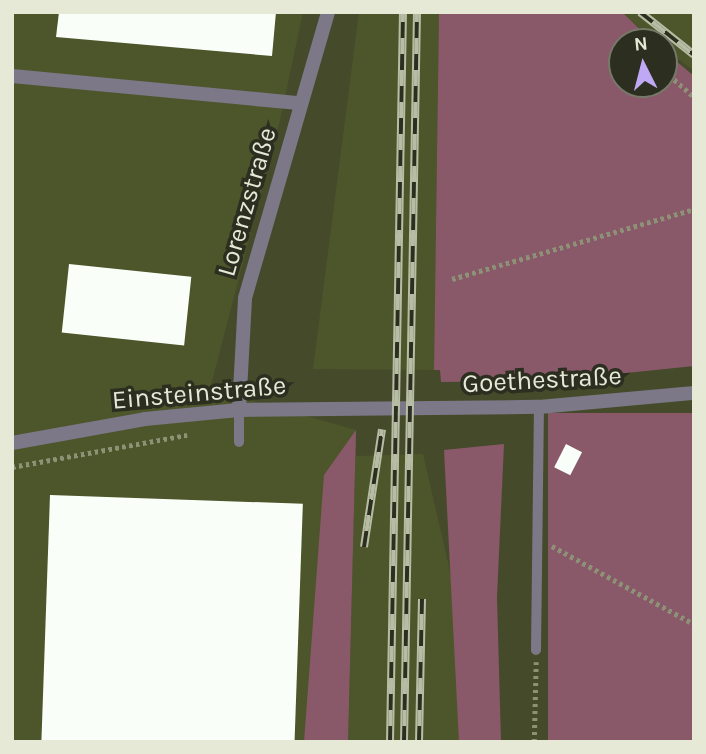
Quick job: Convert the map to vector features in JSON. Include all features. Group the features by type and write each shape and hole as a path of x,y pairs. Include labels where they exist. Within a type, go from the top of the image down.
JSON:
{"street":[{"name":"Lorenzstraße","path":"239,410 245,298 327,12"},
{"path":"12,76 299,103"},
{"name":"Goethestraße","path":"392,408 539,407 694,393"},
{"name":"Einsteinstraße","path":"12,443 145,419 239,410 392,408"}],"lane":[{"path":"536,650 539,407"},
{"path":"239,410 239,442"}],"path":[{"path":"678,83 694,97"},
{"path":"452,279 694,209"},
{"path":"12,467 202,433"},
{"path":"538,543 548,544 694,624"},
{"path":"534,742 536,650"}],"shaded area":[{"path":"12,12 303,12 280,120 210,389 356,430 356,456 423,454 486,727 503,742 348,742 355,464 310,742 12,742"},
{"path":"359,12 439,12 434,370 313,369"},
{"path":"439,12 622,12 639,28 608,28 608,98 678,98 678,63 694,76 694,366 549,381 441,382 440,370 434,370"},
{"path":"622,12 694,12 694,71 678,59 678,28 640,28"},
{"path":"548,413 694,413 694,742 548,742"},
{"path":"356,430 348,742 304,742 324,475"},
{"path":"504,444 497,597 501,742 459,742 444,450"}],"building":[{"path":"59,12 276,12 272,56 56,37"},
{"path":"69,264 191,277 184,345 62,333"},
{"path":"566,444 582,452 570,475 554,467"},
{"path":"50,495 303,504 295,742 41,742"}],"railway":[{"path":"390,742 403,12"},
{"path":"404,742 417,12"},
{"path":"640,12 694,55"},
{"path":"364,547 382,429"},
{"path":"419,742 422,599"}]}
